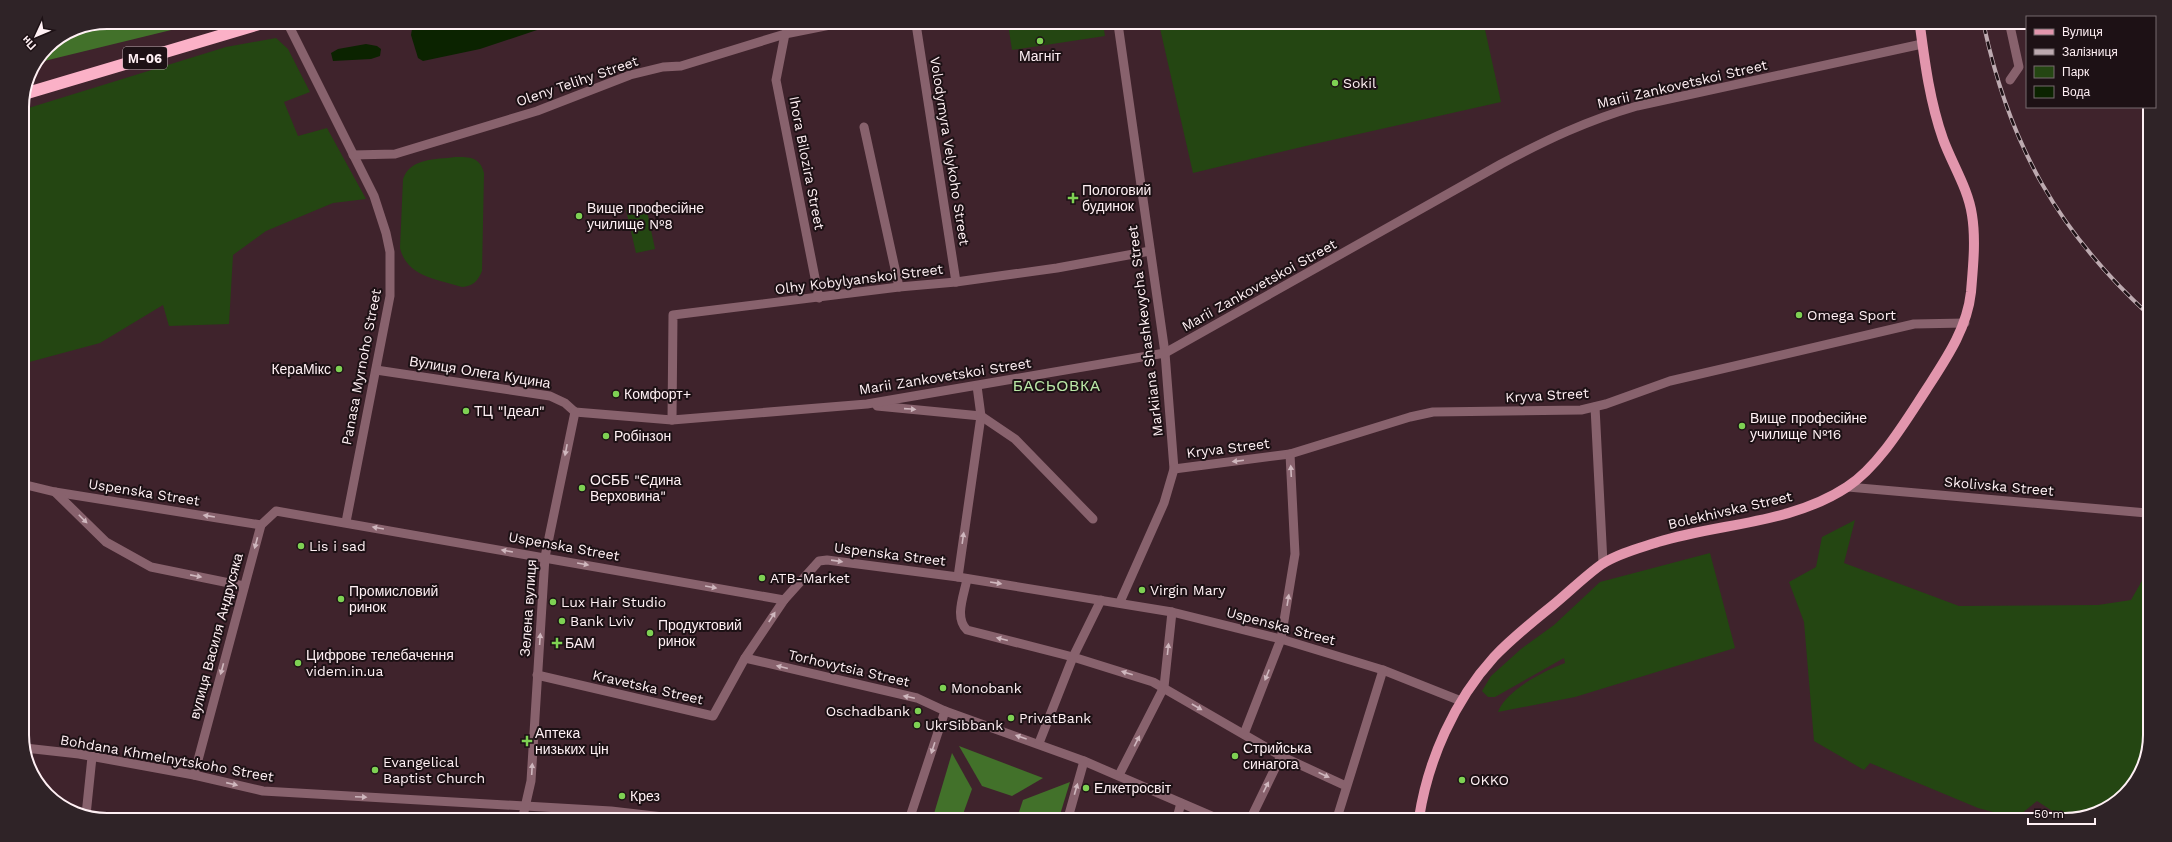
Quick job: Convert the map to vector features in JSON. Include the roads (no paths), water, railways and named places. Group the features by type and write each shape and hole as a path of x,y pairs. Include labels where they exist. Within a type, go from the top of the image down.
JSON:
{"highway":[{"name":"М-06","path":"31,92 242,29"}],"main road":[{"name":"Bolekhivska Street","path":"1420,813 1439,747 1461,701 1496,655 1604,564 1628,552 1661,541 1782,515 1818,502 1848,487 1883,452 1906,421 1965,323 1971,284 1974,231 1970,204 1943,140 1930,95 1920,29"}],"street":[{"name":"Panasa Myrnoho Street","path":"290,29 374,196 386,233 390,252 390,296 346,522"},
{"name":"Oleny Telihy Street","path":"353,155 395,154 536,111 630,75 663,67 681,66 785,34 810,29"},
{"name":"Volodymyra Velykoho Street","path":"917,29 956,282"},
{"name":"Markiiana Shashkevycha Street","path":"1119,29 1165,353 1174,469 1164,503 1120,602"},
{"path":"2010,80 2019,67 2011,29"},
{"name":"Ihora Bilozira Street","path":"785,34 776,80 819,298"},
{"name":"Marii Zankovetskoi Street","path":"575,412 672,420 857,405 977,386 1165,353 1552,136 1594,119 1637,106 1922,44"},
{"path":"864,127 899,287"},
{"name":"Olhy Kobylyanskoi Street","path":"672,420 673,315 899,287 956,282 1057,268 1150,251"},
{"name":"Kryva Street","path":"1174,469 1290,454 1410,417 1433,412 1581,410 1595,407 1670,381 1914,324 1965,323"},
{"name":"Вулиця Олега Куцина","path":"376,370 550,396 565,403 575,412"},
{"path":"977,386 981,416 963,578 960,619 962,625 967,630 1073,657 1153,682 1282,756 1346,786"},
{"path":"857,405 981,416 1015,439 1093,519"},
{"path":"1595,407 1604,564"},
{"name":"Зелена вулиця","path":"523,813 531,781 545,557 575,412"},
{"path":"1244,734 1282,639 1295,554 1290,454"},
{"name":"Uspenska Street","path":"29,486 55,492 261,525 276,511 346,522 784,600 819,561 827,560 963,578 1120,602 1172,612 1282,639 1383,670 1461,701"},
{"name":"Skolivska Street","path":"1848,487 2143,513"},
{"path":"55,492 106,542 151,567 244,586"},
{"name":"вулиця Василя Андрусяка","path":"194,775 261,525"},
{"name":"Kravetska Street","path":"537,675 713,716 745,658 784,600"},
{"path":"1039,743 1073,657 1101,600"},
{"path":"1119,775 1164,687 1172,612"},
{"name":"Torhovytsia Street","path":"745,658 917,698 945,711 1039,743 1119,775 1204,813"},
{"path":"1338,813 1383,670"},
{"path":"911,813 945,711"},
{"name":"Bohdana Khmelnytskoho Street","path":"31,749 92,757 194,775 263,791 525,807 598,813"},
{"path":"1254,813 1282,756"},
{"path":"87,810 92,757"},
{"path":"1069,813 1084,761"},
{"path":"1178,813 1181,803"}],"water":[{"path":"412,29 540,29 480,49 423,61 418,58 411,35"},
{"path":"366,44 377,46 381,49 380,56 371,59 333,61 331,53 338,49"}],"railway":[{"path":"1985,29 2008,110 2024,148 2042,184 2063,218 2088,251 2116,283 2143,309"}],"place":[{"name":"Магніт","path":"1040,41"},
{"name":"Sokil","path":"1335,83"},
{"name":"Пологовий будинок","path":"1073,198"},
{"name":"Вище професійне училище №8","path":"579,216"},
{"name":"Omega Sport","path":"1799,315"},
{"name":"КераМікс","path":"339,369"},
{"name":"Комфорт+","path":"616,394"},
{"name":"ТЦ \"Ідеал\"","path":"466,411"},
{"name":"Вище професійне училище №16","path":"1742,426"},
{"name":"Робінзон","path":"606,436"},
{"name":"ОСББ \"Єдина Верховина\"","path":"582,488"},
{"name":"Lis i sad","path":"301,546"},
{"name":"ATB-Market","path":"762,578"},
{"name":"Virgin Mary","path":"1142,590"},
{"name":"Промисловий ринок","path":"341,599"},
{"name":"Lux Hair Studio","path":"553,602"},
{"name":"Bank Lviv","path":"562,621"},
{"name":"Продуктовий ринок","path":"650,633"},
{"name":"БАМ","path":"557,643"},
{"name":"Цифрове телебачення videm.in.ua","path":"298,663"},
{"name":"Monobank","path":"943,688"},
{"name":"Oschadbank","path":"918,711"},
{"name":"PrivatBank","path":"1011,718"},
{"name":"UkrSibbank","path":"917,725"},
{"name":"Аптека низьких цін","path":"527,741"},
{"name":"Стрийська синагога","path":"1235,756"},
{"name":"Evangelical Baptist Church","path":"375,770"},
{"name":"OKKO","path":"1462,780"},
{"name":"Елкетросвіт","path":"1086,788"},
{"name":"Крез","path":"622,796"}],"district":[{"name":"БАСЬОВКА","path":"1057,386"}]}
